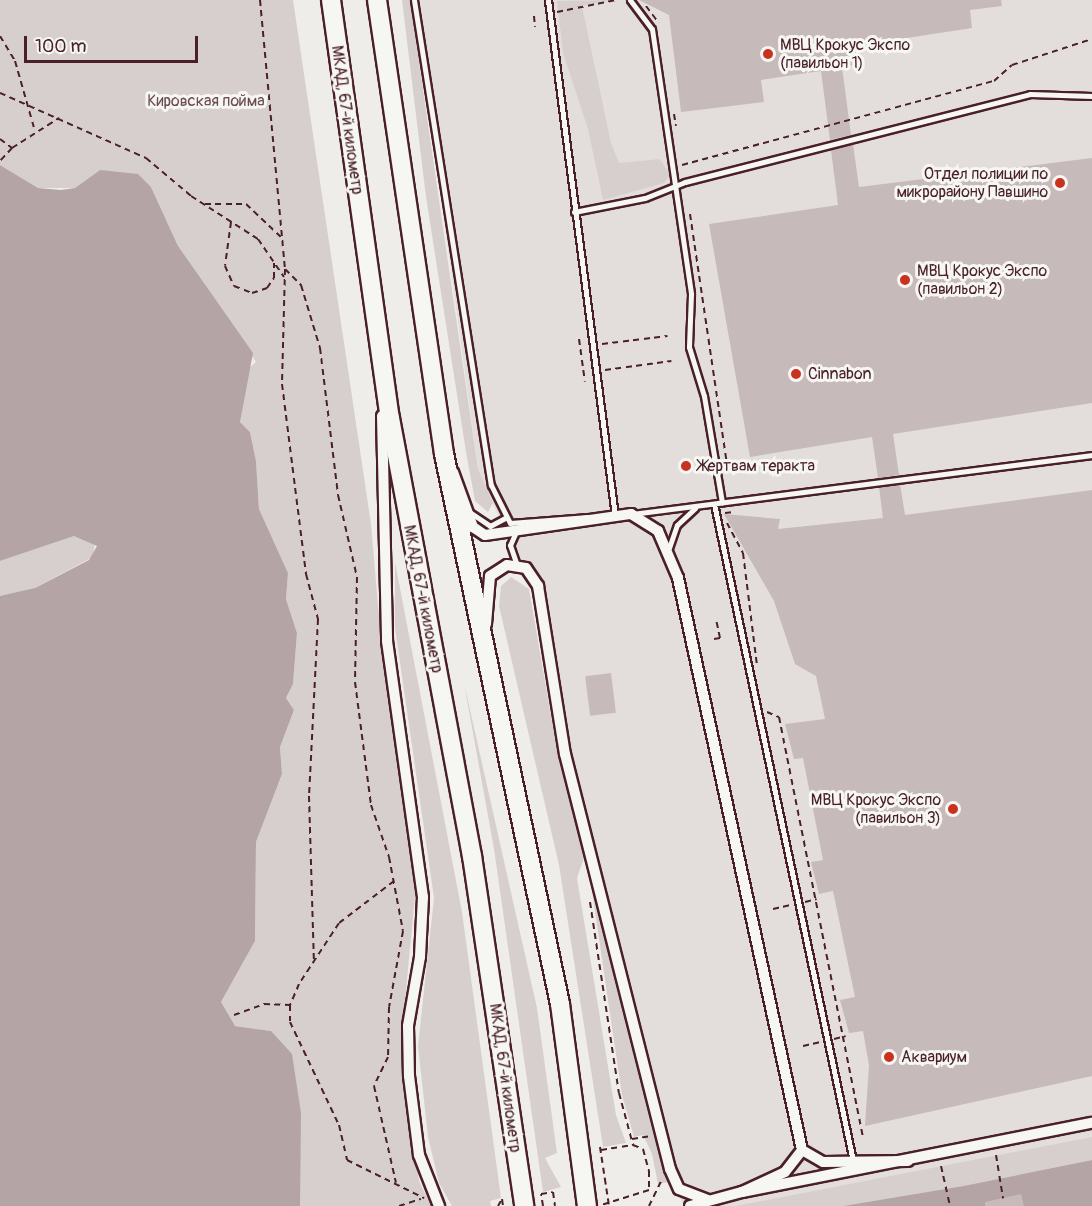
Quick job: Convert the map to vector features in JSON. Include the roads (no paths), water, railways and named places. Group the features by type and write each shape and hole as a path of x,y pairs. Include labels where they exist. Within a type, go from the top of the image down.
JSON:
{"highway":[{"name":"МКАД, 67-й километр","path":"331,0 375,317 472,856 523,1202"},
{"path":"377,0 444,454 486,662 558,993 587,1206"}],"street":[{"path":"375,317 387,641 423,897 408,1056 419,1155 436,1202"},
{"path":"444,454 478,532 514,534 631,514 658,531 669,548 802,1150 814,1160 908,1161"},
{"path":"486,662 488,582 498,569 517,565 538,586 562,744 670,1169 679,1189 707,1200"},
{"path":"690,1206 742,1192 1092,1123"},
{"path":"742,1192 790,1169 802,1150"}],"lane":[{"path":"414,0 491,485 505,518 513,524 577,515 599,520"},
{"path":"548,0 615,517"},
{"path":"630,0 652,29 691,294 689,347 704,396 722,502"},
{"path":"574,212 1030,94 1092,96"},
{"path":"631,514 1092,456"},
{"path":"714,504 853,1161"},
{"path":"669,548 682,516 702,505"},
{"path":"466,507 485,526 497,526 505,518"},
{"path":"514,534 510,545 517,565"}],"place":[{"name":"МВЦ Крокус Экспо (павильон 1)","path":"768,54"},
{"name":"Отдел полиции по микрорайону Павшино","path":"1060,183"},
{"name":"МВЦ Крокус Экспо (павильон 2)","path":"905,280"},
{"name":"Cinnabon","path":"796,374"},
{"name":"Жертвам теракта","path":"686,466"},
{"name":"МВЦ Крокус Экспо (павильон 3)","path":"953,809"},
{"name":"Аквариум","path":"889,1057"}],"park label":[{"name":"Кировская пойма","path":"206,101"}]}
